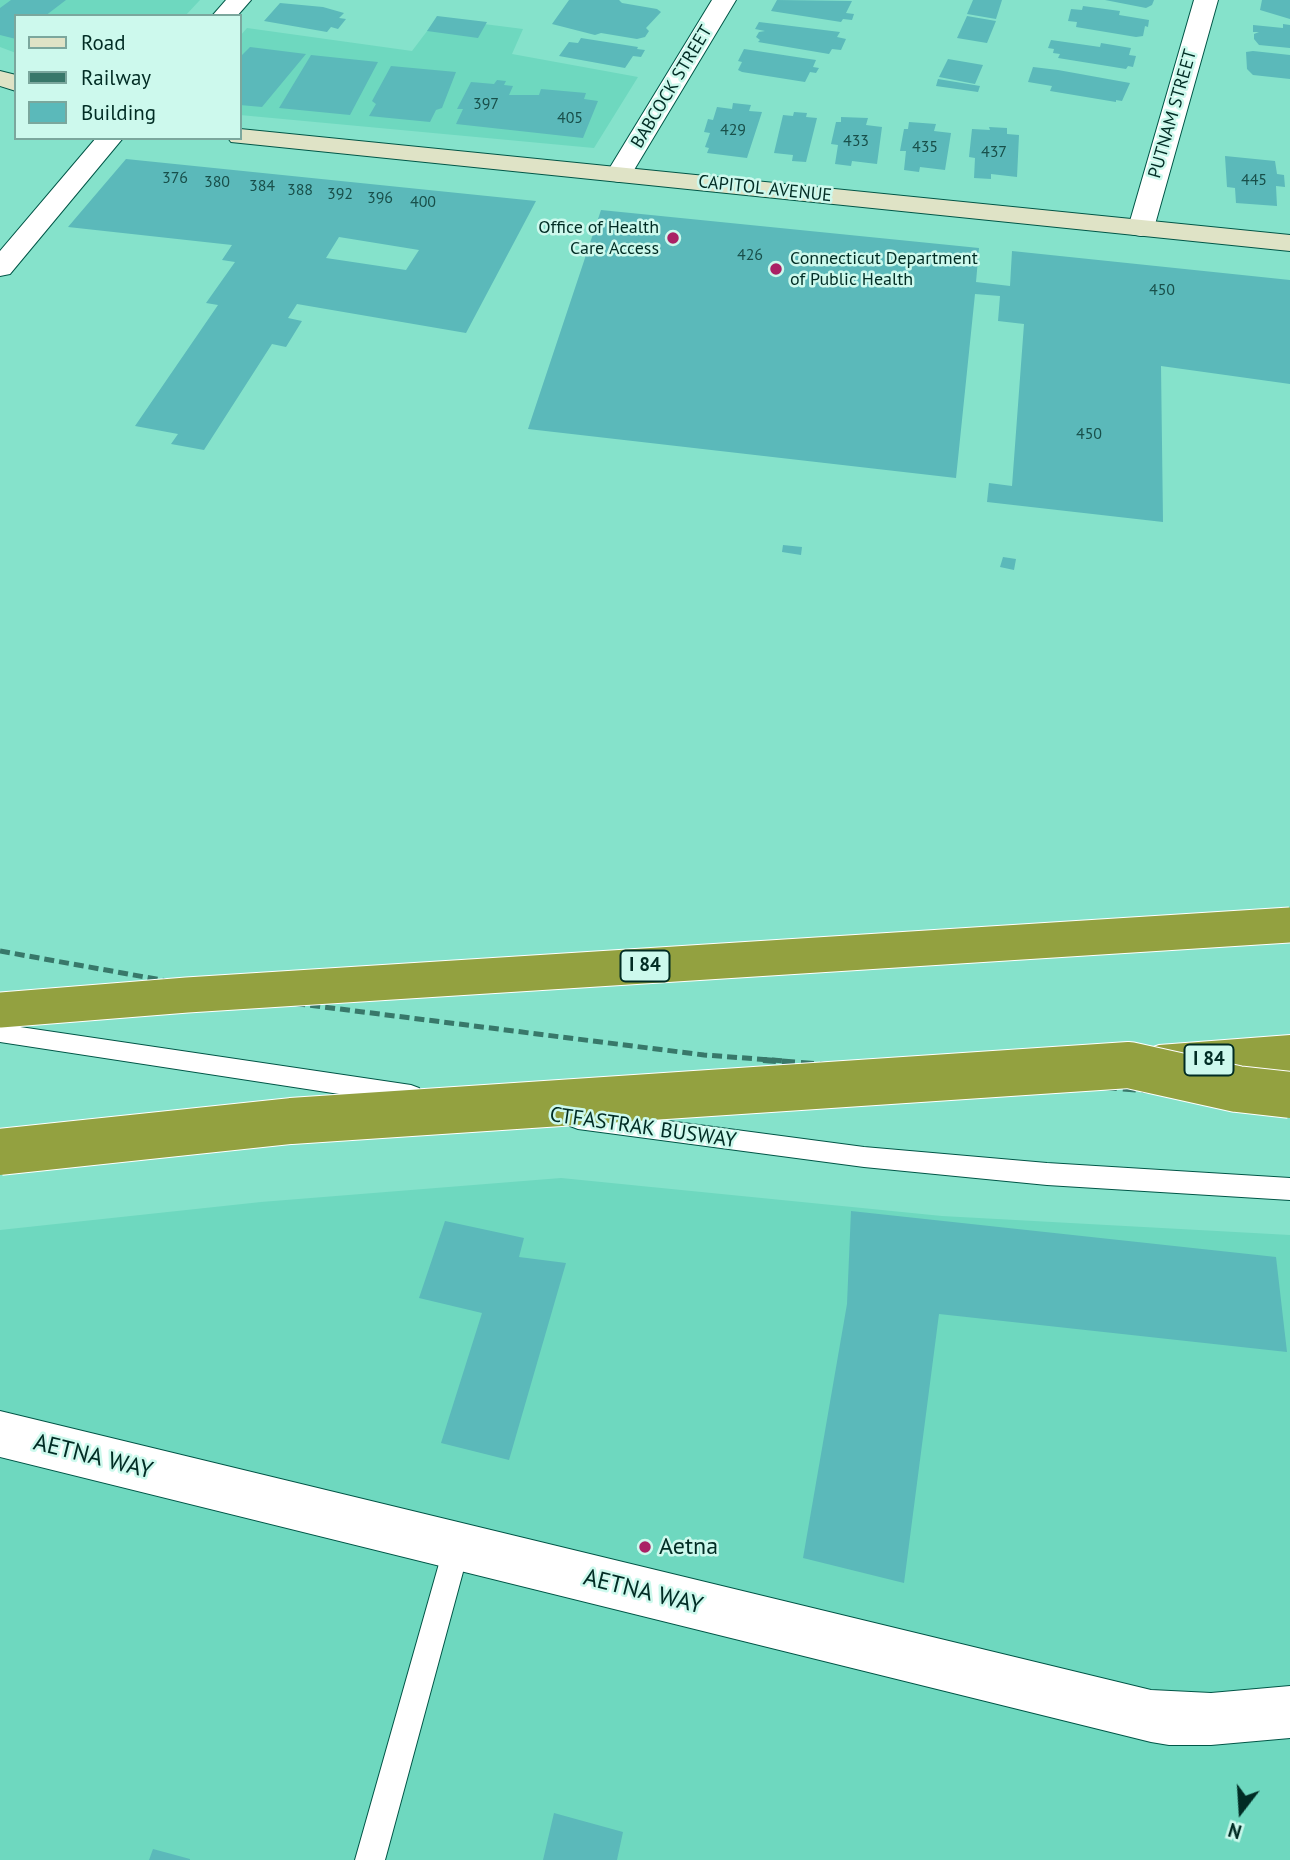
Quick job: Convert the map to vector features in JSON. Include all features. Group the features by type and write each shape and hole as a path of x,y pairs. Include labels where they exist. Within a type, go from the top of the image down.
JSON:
{"highway":[{"name":"I 84","path":"0,1010 187,995 1290,925"},
{"name":"I 84","path":"0,1152 291,1121 1290,1053"},
{"path":"1129,1065 1237,1089 1290,1095"}],"main road":[{"name":"CAPITOL AVENUE","path":"242,137 1290,243"}],"street":[{"path":"226,14 239,0"},
{"name":"BABCOCK STREET","path":"619,174 724,0"},
{"name":"PUTNAM STREET","path":"1140,228 1206,0"},
{"path":"0,268 108,140"},
{"name":"AETNA WAY","path":"0,1434 1160,1717 1211,1719 1290,1712"}],"lane":[{"name":"CTFASTRAK BUSWAY","path":"0,1033 490,1107 864,1157 1047,1174 1290,1189"},
{"path":"370,1860 457,1546"}],"shaded area":[{"path":"0,0 200,0 187,14 14,14 14,52 0,47"},
{"path":"437,18 523,29 512,54 638,77 594,148 242,115 242,34 247,28 412,51"},
{"name":"Aetna","path":"561,1178 942,1216 1290,1235 1290,1860 0,1860 0,1230 261,1202"}],"building":[{"path":"11,0 66,0 48,14 14,14 14,38 0,35 0,8"},
{"path":"569,0 619,0 661,12 646,28 649,31 645,37 637,39 601,33 595,35 552,24"},
{"path":"777,0 852,1 846,13 854,14 852,20 843,19 841,22 771,11"},
{"path":"973,0 1002,0 996,19 967,14"},
{"path":"1105,0 1154,0 1152,5 1146,8"},
{"path":"1262,0 1290,0 1290,19 1260,10"},
{"path":"280,3 323,7 344,13 339,18 346,19 338,29 331,27 327,32 264,21"},
{"path":"1083,6 1120,11 1119,15 1149,20 1148,27 1145,26 1143,36 1136,37 1076,27 1077,22 1068,21 1071,9 1082,10"},
{"path":"437,16 487,22 478,38 427,31"},
{"path":"967,16 996,21 987,43 957,38"},
{"path":"759,22 840,32 837,37 846,39 841,50 832,49 829,54 758,42 760,40 756,37 759,32 765,31 755,29"},
{"path":"1283,24 1290,25 1290,48 1259,45 1254,39 1254,34 1259,32 1253,32 1253,25 1283,28"},
{"path":"581,38 645,50 641,57 633,56 625,68 559,56 569,42 578,43"},
{"path":"1051,40 1131,48 1129,55 1136,56 1133,67 1128,66 1126,69 1058,58 1060,54 1053,53 1054,49 1048,48"},
{"path":"250,47 306,54 262,107 242,105 242,55"},
{"path":"744,49 816,60 813,67 819,68 816,73 810,72 805,82 742,72 738,70 742,62 738,61"},
{"path":"1246,52 1290,55 1290,79 1253,75 1247,69"},
{"path":"311,55 378,62 350,115 279,108"},
{"path":"948,59 983,65 975,84 939,77"},
{"path":"391,66 456,72 442,108 436,110 430,122 369,116 376,104 372,101"},
{"path":"1033,67 1130,83 1122,101 1116,102 1050,91 1052,86 1028,82"},
{"path":"938,79 980,86 978,92 936,86"},
{"path":"497,80 506,81 504,85 513,86 509,95 539,95 541,89 586,93 584,99 598,101 583,138 456,124 463,109 457,109 471,82 494,84"},
{"path":"733,103 751,105 749,111 762,112 747,158 707,153 709,148 705,147 710,133 704,132 708,119 713,120 717,107 732,109"},
{"path":"794,112 807,113 806,117 817,118 806,162 792,161 793,155 774,153 783,115 793,116"},
{"path":"841,117 868,118 866,125 882,127 877,164 852,161 851,166 835,164 838,145 831,144 836,122 841,122"},
{"path":"909,122 936,124 934,131 951,133 945,170 920,167 919,172 904,170 906,151 900,151 904,129 908,129"},
{"path":"989,127 1007,128 1007,134 1019,135 1017,177 991,174 991,179 974,178 975,158 969,157 972,129 990,130"},
{"path":"1225,156 1275,161 1277,174 1284,175 1285,187 1276,186 1277,206 1236,203 1235,188 1227,187"},
{"path":"126,159 536,201 466,333 297,304 288,318 302,321 286,347 272,344 204,450 171,444 178,434 135,426 218,305 206,303 235,262 222,260 232,245 68,227","holes":["339,237 419,250 406,270 326,258"]},
{"path":"601,210 979,248 976,282 1010,286 1012,251 1290,280 1290,384 1161,366 1163,522 987,502 989,483 1012,486 1024,324 998,321 1000,296 975,294 956,478 528,429"},
{"path":"783,545 802,547 801,555 782,552"},
{"path":"1003,557 1016,559 1014,570 1000,567"},
{"path":"851,1211 1276,1257 1287,1352 939,1314 904,1583 803,1558 847,1304"},
{"path":"445,1221 524,1238 519,1257 566,1263 509,1460 441,1443 482,1313 419,1298"},
{"path":"554,1813 623,1832 617,1860 543,1860"},
{"path":"153,1849 190,1859 190,1860 149,1860"}],"railway":[{"path":"0,951 284,1002 704,1055 785,1061"},
{"path":"763,1060 1142,1090 1290,1095"}],"place":[{"name":"Office of Health Care Access","path":"673,238"},
{"name":"Connecticut Department of Public Health","path":"776,269"},
{"name":"Aetna","path":"645,1547"}]}
